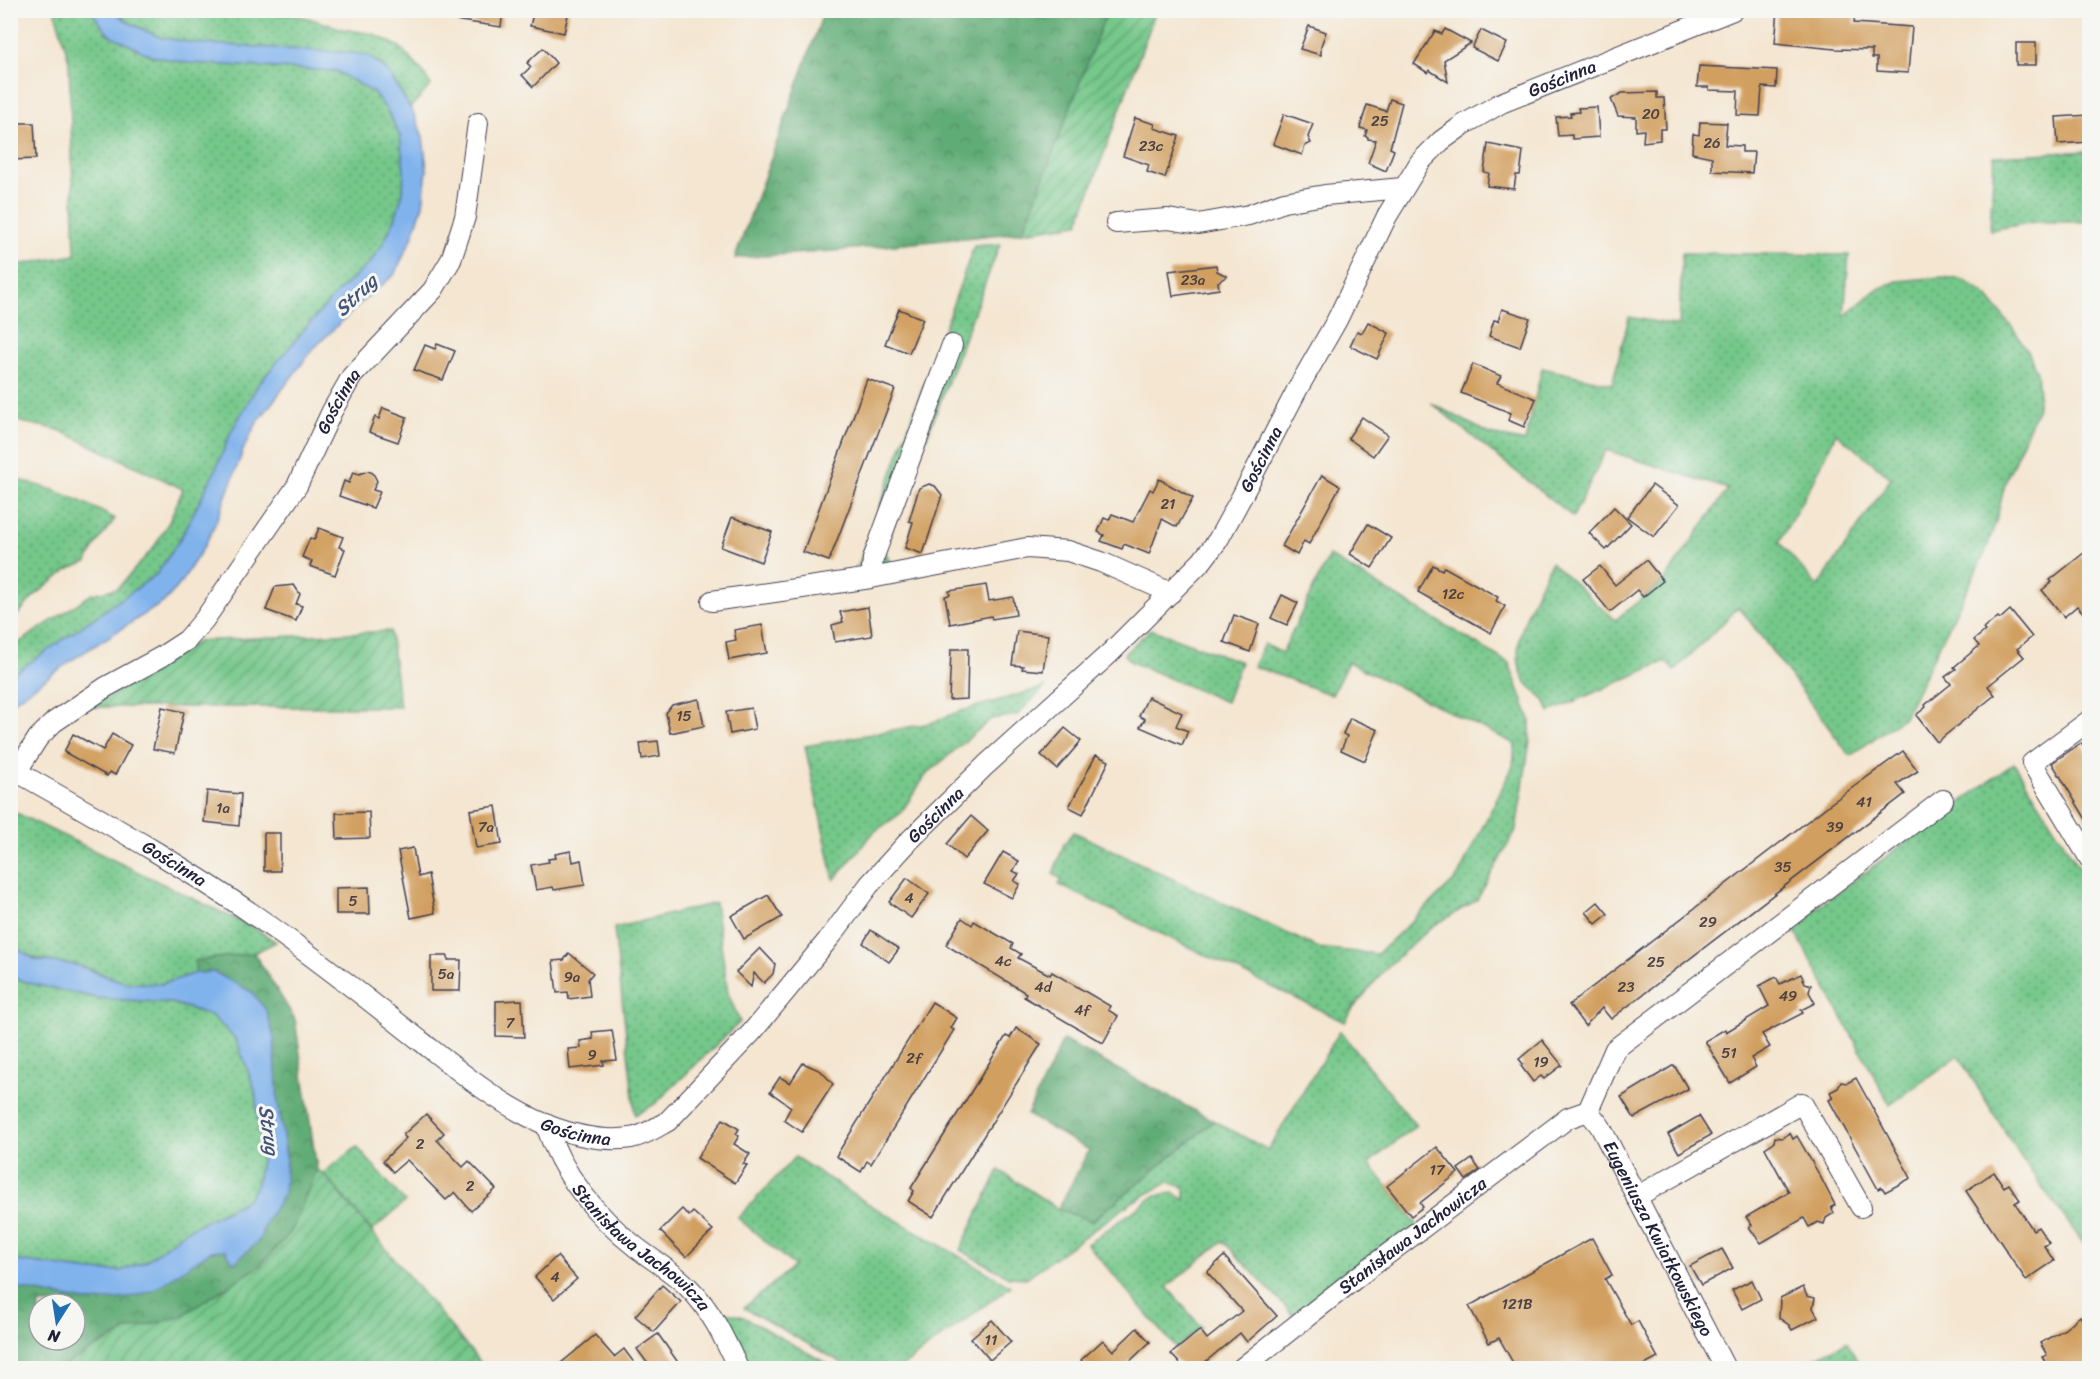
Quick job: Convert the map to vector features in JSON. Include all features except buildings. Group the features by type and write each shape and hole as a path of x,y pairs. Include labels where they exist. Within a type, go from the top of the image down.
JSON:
{"street":[{"name":"Gościnna","path":"478,123 465,217 450,260 433,290 352,376 332,411 297,486 218,601 187,640 106,687 54,722 38,738 14,770 162,854 222,893 296,945 452,1066 501,1100 546,1124 576,1134 601,1138 632,1138 668,1121 752,1032 832,935 869,885 909,841 986,765 1110,653 1202,561 1218,540 1298,388 1337,320 1387,216 1420,162 1441,141 1470,121 1501,104 1702,17 1733,10"},
{"path":"1116,223 1168,219 1198,224 1249,215 1284,202 1325,195 1403,188"},
{"path":"871,579 873,559 951,345"},
{"path":"712,601 871,579 1028,549 1068,551 1101,562 1171,593"},
{"path":"2090,720 2032,763 2090,859"},
{"path":"1588,1111 1615,1050 1943,800"},
{"path":"1636,1197 1802,1103 1861,1207"},
{"name":"Stanisława Jachowicza","path":"1242,1368 1356,1278 1568,1118 1588,1111"},
{"name":"Eugeniusza Kwiatkowskiego","path":"1588,1111 1600,1126 1725,1368"},
{"name":"Stanisława Jachowicza","path":"546,1124 550,1141 591,1204 617,1232 689,1287 715,1322 738,1368"}],"green space":[{"path":"173,10 180,13 238,15 290,14 343,29 374,34 400,47 422,71 431,85 410,108 380,63 352,53 193,43 159,37 128,22 117,11"},
{"path":"55,11 91,11 108,34 152,56 188,63 336,71 373,92 386,108 400,136 404,170 403,192 395,219 384,243 371,262 338,292 258,385 231,432 216,469 182,536 157,574 11,676 11,648 92,594 118,588 154,547 169,522 183,489 59,430 11,420 11,266 75,255 69,61"},
{"path":"824,11 1107,11 1023,232 834,251 735,258"},
{"path":"1107,11 1156,11 1078,224 1023,232"},
{"path":"2089,151 2089,222 2035,222 1990,230 1994,156"},
{"path":"1000,244 884,550 895,570 854,578 974,246"},
{"path":"1682,253 1849,255 1844,316 1876,290 1897,281 1942,277 1964,280 1987,296 2015,331 2029,353 2037,373 2039,393 2036,412 2006,480 1985,553 1904,717 1850,756 1739,607 1674,671 1666,661 1550,712 1543,699 1528,684 1520,668 1518,654 1524,622 1551,562 1615,620 1664,581 1728,489 1606,450 1573,517 1431,403 1490,434 1525,442 1542,368 1612,384 1629,317 1679,326","holes":["1836,433 1891,478 1818,587 1779,542 1815,478"]},
{"path":"11,478 65,494 115,519 97,543 87,562 67,570 32,598 11,623"},
{"path":"1329,556 1509,663 1530,720 1530,741 1516,830 1477,900 1430,928 1385,969 1345,1022 1059,885 1062,879 1053,874 1064,844 1074,832 1318,948 1377,954 1457,878 1513,766 1515,744 1348,662 1332,695 1253,666 1264,644 1282,653"},
{"path":"1150,629 1241,662 1226,702 1131,662 1124,654"},
{"path":"390,631 400,707 89,707 199,641"},
{"path":"1045,687 1017,715 991,719 926,775 900,814 874,832 834,880 805,746 931,723 958,712"},
{"path":"2014,763 2089,883 2089,1251 2024,1162 1958,1056 1890,1105 1792,926"},
{"path":"10,810 256,929 276,942 254,953 195,961 196,973 151,985 133,984 82,966 42,960 28,955 11,945"},
{"path":"715,903 728,993 740,1022 655,1104 635,1115 614,928"},
{"path":"254,953 295,1019 317,1170 291,1232 260,1266 180,1317 126,1331 59,1368 11,1368 11,1297 14,1296 16,1288 37,1292 27,1292 27,1352 87,1352 87,1301 91,1302 190,1265 211,1251 225,1250 259,1241 266,1221 284,1194 286,1157 278,1103 252,992 214,972 196,973 194,961"},
{"path":"10,977 97,998 172,1003 211,1015 236,1039 255,1090 262,1156 257,1184 250,1196 242,1203 186,1231 146,1261 121,1271 91,1271 11,1260"},
{"path":"1340,1031 1416,1126 1369,1163 1419,1227 1295,1317 1223,1241 1167,1287 1201,1327 1176,1348 1087,1244 1156,1195 1174,1193 1185,1200 1185,1188 1169,1182 1134,1201 1026,1278 1009,1277 960,1250 999,1170 1058,1209 1092,1221 1214,1121 1268,1150"},
{"path":"1063,1040 1214,1121 1092,1221 1058,1209 1089,1150 1027,1115"},
{"path":"357,1147 405,1202 372,1231 323,1173"},
{"path":"795,1157 867,1203 1011,1286 900,1368 851,1368 744,1308 794,1266 738,1218"},
{"path":"317,1170 323,1173 485,1368 59,1368 126,1331 180,1317 260,1266 291,1232"},
{"path":"719,1311 744,1317 835,1368 746,1368"},
{"path":"1847,1342 1861,1368 1796,1368"}],"water":[{"name":"Strug","path":"91,11 117,11 128,22 159,37 193,43 369,56 388,72 414,114 423,137 427,169 423,205 412,238 394,275 365,299 313,349 256,424 244,448 217,520 205,545 180,584 164,602 78,656 11,703 11,676 157,574 182,536 216,469 231,432 258,385 338,292 371,262 395,219 403,192 404,170 400,136 386,108 373,92 336,71 188,63 152,56 108,34"},
{"name":"Strug","path":"11,945 36,960 76,965 126,983 162,984 196,973 214,972 252,992 266,1010 274,1038 278,1103 286,1157 284,1194 266,1221 259,1241 234,1263 225,1250 211,1251 152,1291 127,1298 91,1302 87,1301 87,1292 37,1292 11,1289 11,1260 91,1271 121,1271 146,1261 186,1231 242,1203 250,1196 257,1184 262,1156 255,1090 236,1039 211,1015 172,1003 97,998 11,977"}]}
